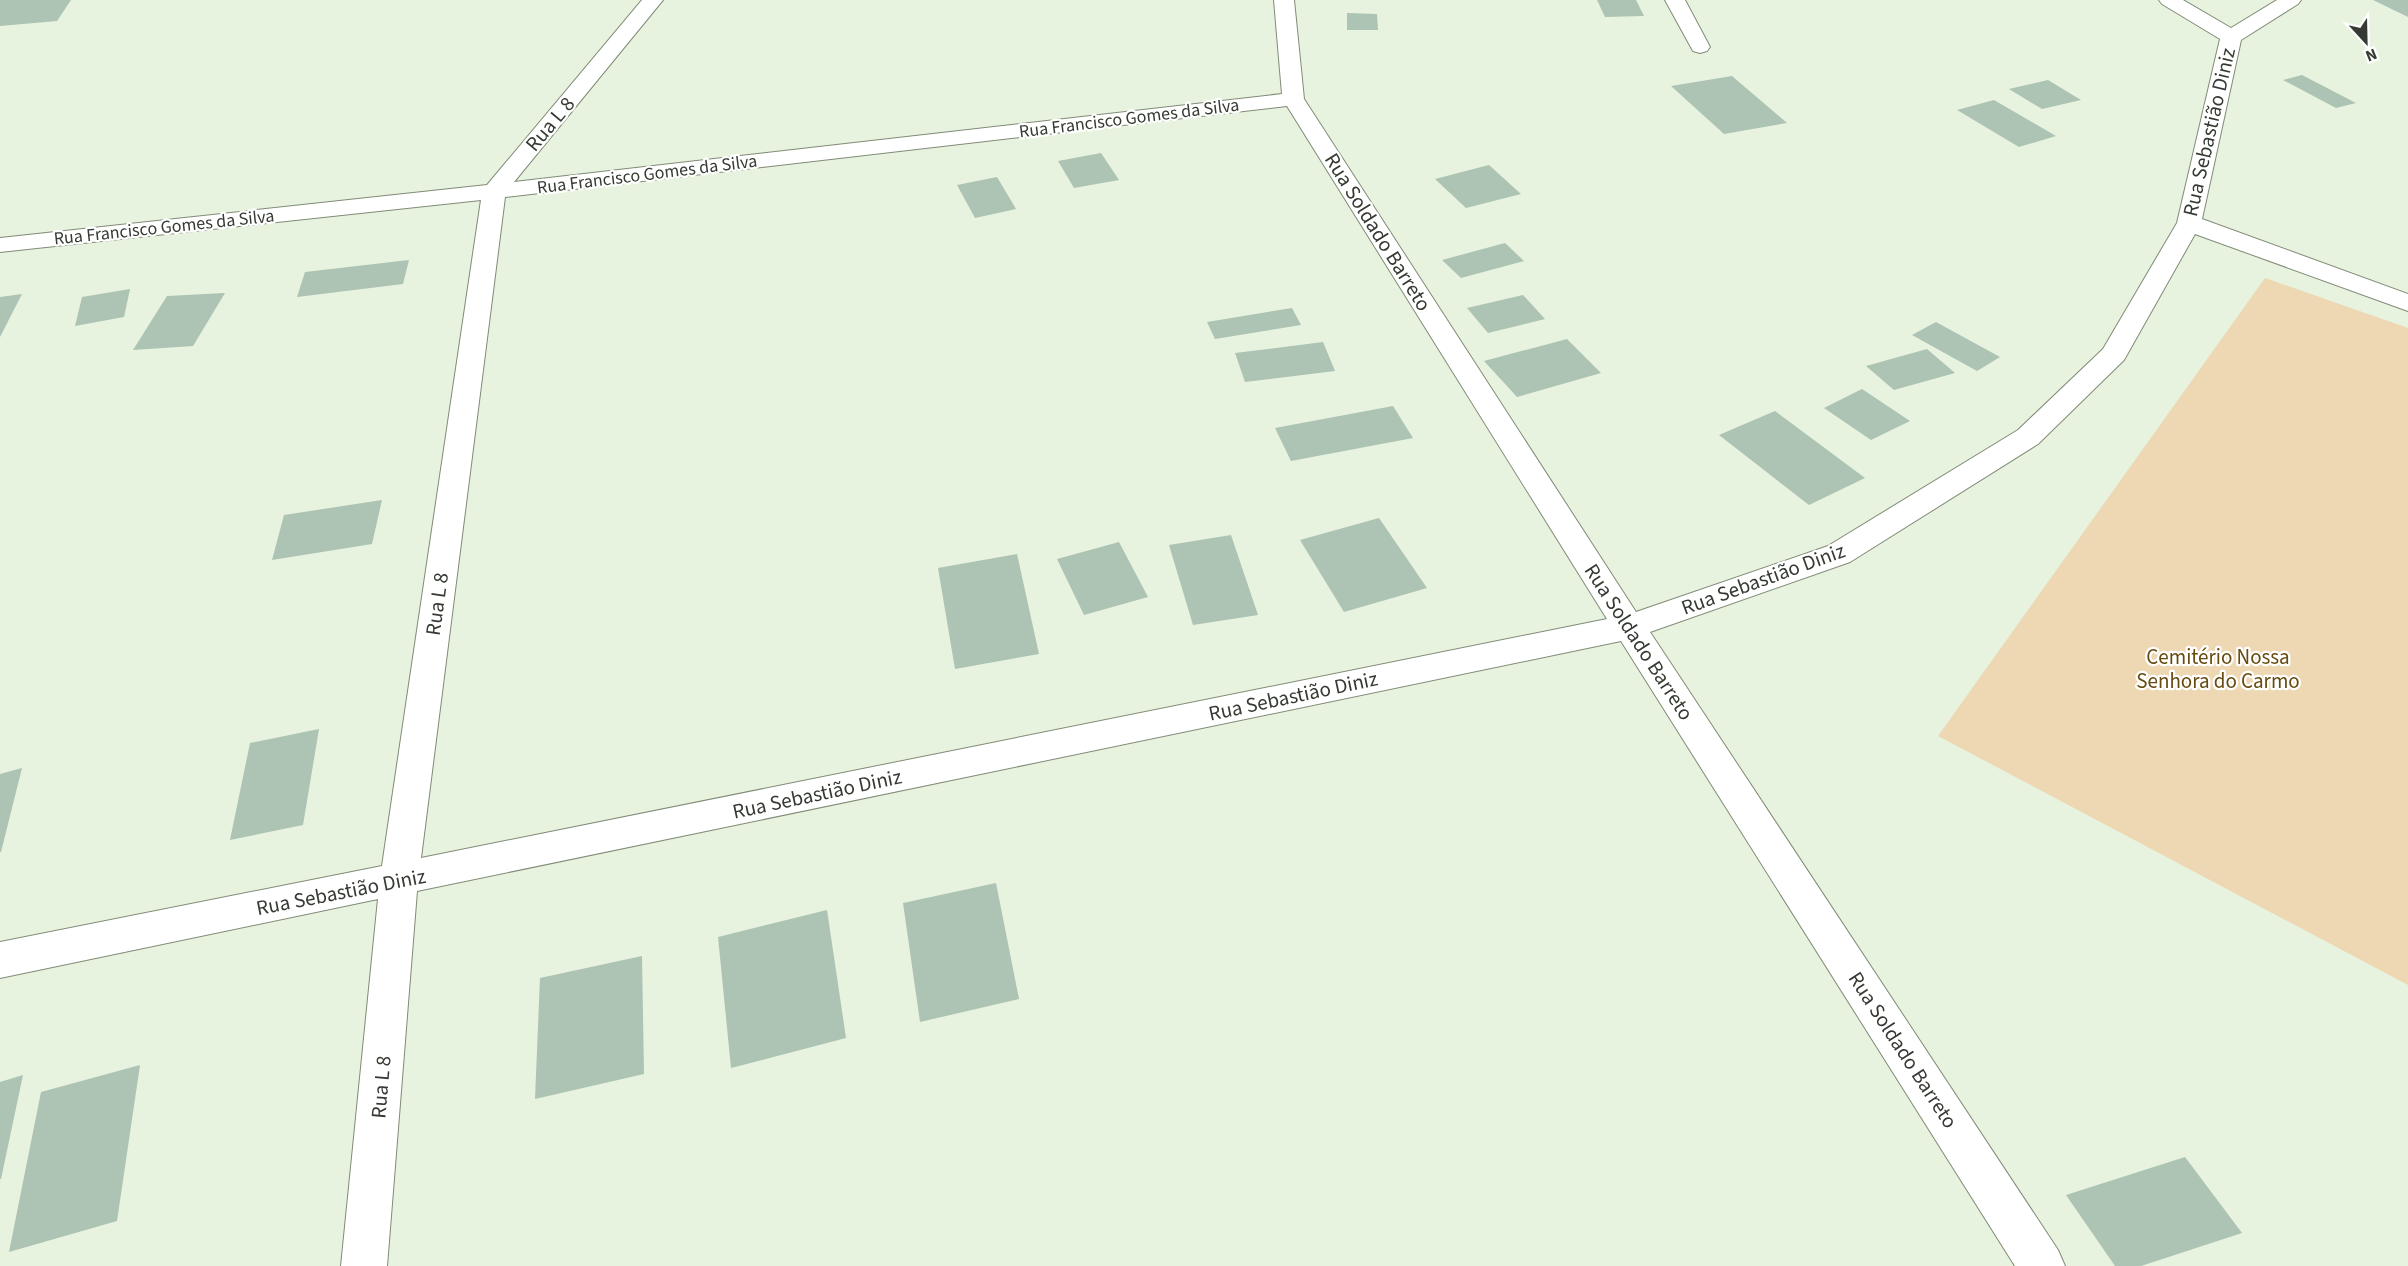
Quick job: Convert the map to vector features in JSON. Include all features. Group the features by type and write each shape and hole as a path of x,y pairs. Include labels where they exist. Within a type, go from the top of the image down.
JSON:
{"street":[{"name":"Rua L 8","path":"364,1266 399,880 494,192 653,0"},
{"name":"Rua Soldado Barreto","path":"1284,0 1293,99 1629,627 2042,1266"},
{"path":"1675,0 1700,47"},
{"path":"2169,0 2231,37"},
{"name":"Rua Sebastião Diniz","path":"0,960 1629,627 1839,554 2028,437 2114,354 2189,223 2231,37 2291,0"},
{"name":"Rua Francisco Gomes da Silva","path":"0,245 494,192 1293,99"},
{"path":"2189,223 2408,303"}],"green space":[{"name":"Cemitério Nossa Senhora do Carmo","path":"2265,278 2408,328 2408,985 1938,736"}],"building":[{"path":"0,0 71,0 57,21 0,26"},
{"path":"1597,0 1636,0 1644,16 1605,17"},
{"path":"2373,0 2408,0 2408,17"},
{"path":"1347,13 1377,14 1378,30 1347,30"},
{"path":"2302,75 2356,103 2336,108 2283,80"},
{"path":"1732,76 1787,123 1724,134 1671,86"},
{"path":"2048,80 2081,100 2042,109 2009,89"},
{"path":"1994,100 2056,136 2019,147 1957,110"},
{"path":"1101,153 1119,180 1074,188 1058,161"},
{"path":"1489,165 1521,194 1466,208 1435,179"},
{"path":"997,177 1016,209 975,218 957,185"},
{"path":"1505,243 1524,261 1461,278 1442,260"},
{"path":"409,260 403,284 297,297 305,272"},
{"path":"130,289 124,317 75,326 82,297"},
{"path":"225,293 193,346 133,350 167,296"},
{"path":"22,294 0,337 0,297"},
{"path":"1523,295 1545,319 1488,333 1467,308"},
{"path":"1292,308 1301,325 1215,339 1207,322"},
{"path":"1936,322 2000,357 1977,371 1912,335"},
{"path":"1567,339 1601,373 1517,397 1484,361"},
{"path":"1323,342 1335,371 1245,382 1235,353"},
{"path":"1927,349 1955,373 1894,390 1866,366"},
{"path":"1862,389 1910,421 1871,440 1824,408"},
{"path":"1393,406 1413,438 1291,461 1275,428"},
{"path":"1775,411 1865,478 1809,505 1719,435"},
{"path":"382,500 372,544 272,560 284,515"},
{"path":"1379,518 1427,588 1344,612 1300,540"},
{"path":"1231,535 1258,615 1193,625 1169,545"},
{"path":"1119,542 1148,597 1084,615 1057,559"},
{"path":"1017,554 1039,654 955,669 938,568"},
{"path":"319,729 303,825 230,840 250,743"},
{"path":"22,768 1,852 0,852 0,774"},
{"path":"996,883 1019,999 920,1022 903,903"},
{"path":"827,910 846,1038 731,1068 718,937"},
{"path":"642,956 644,1074 535,1099 540,978"},
{"path":"140,1065 117,1221 9,1252 41,1092"},
{"path":"23,1075 1,1179 0,1179 0,1082"},
{"path":"2185,1157 2242,1233 2141,1266 2115,1266 2066,1195"}]}
